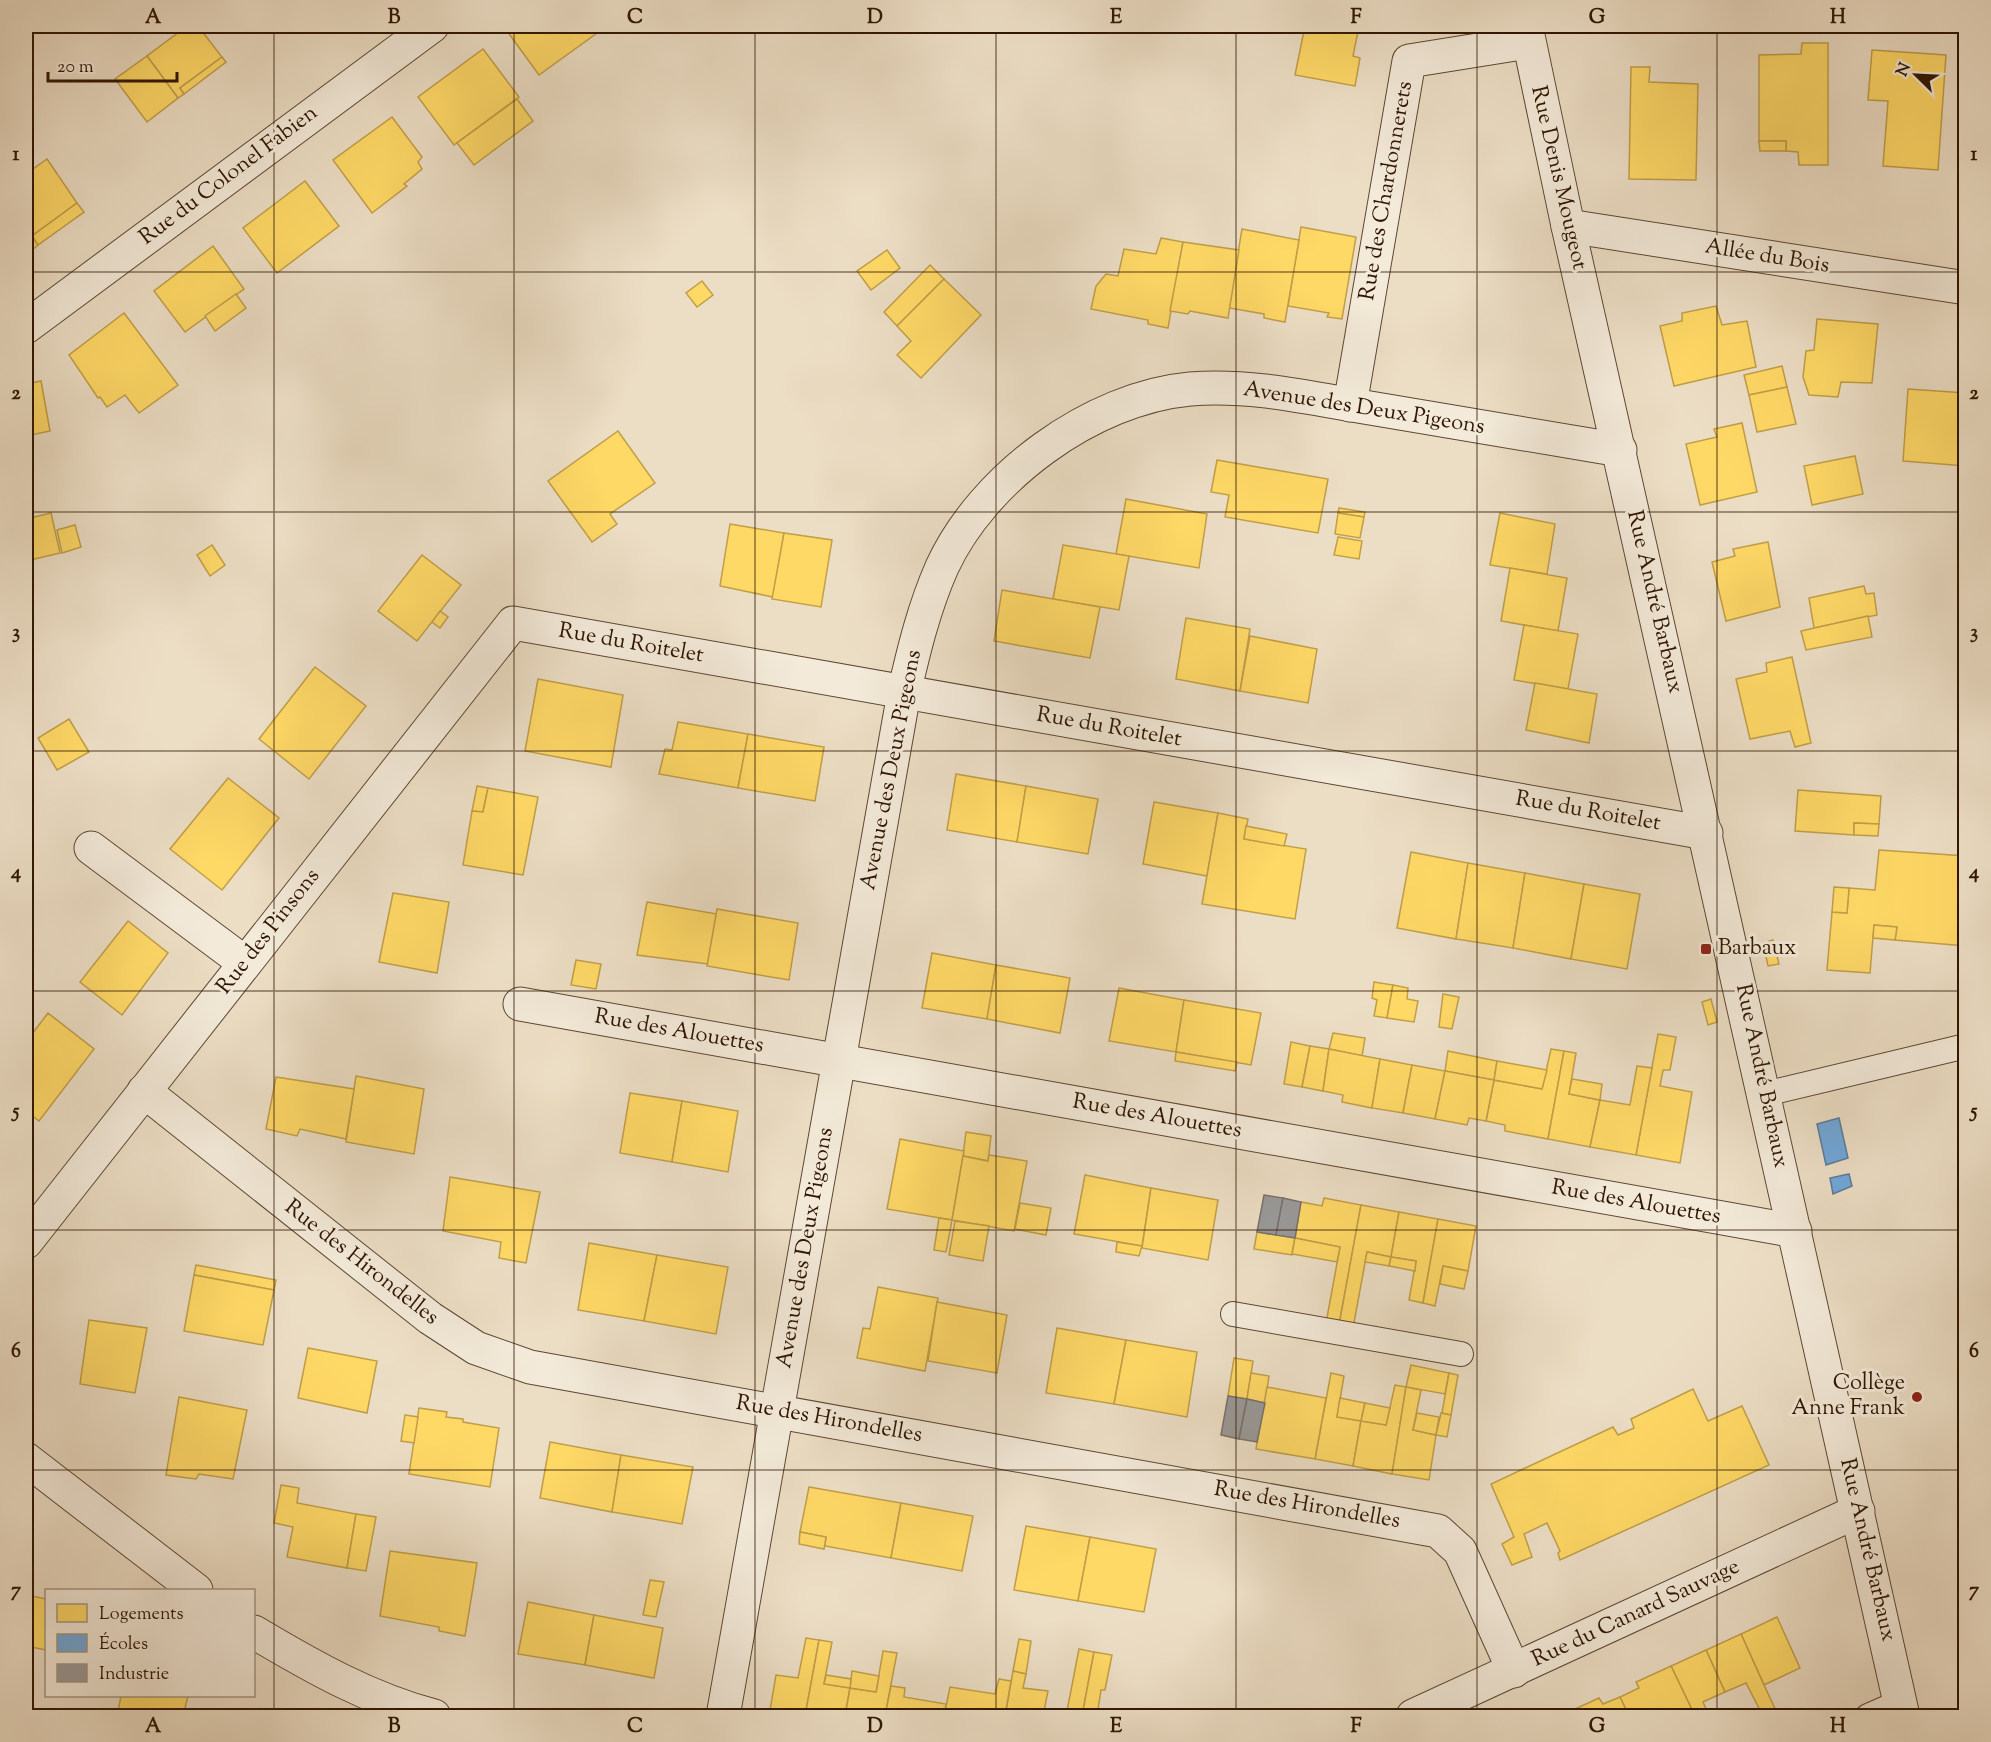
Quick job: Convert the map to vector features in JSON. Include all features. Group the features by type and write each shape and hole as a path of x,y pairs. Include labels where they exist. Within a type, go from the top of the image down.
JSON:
{"street":[{"name":"Rue du Colonel Fabien","path":"26,327 426,27"},
{"name":"Rue des Chardonnerets","path":"1350,405 1409,61 1527,34"},
{"name":"Rue Denis Mougeot","path":"1527,34 1593,330"},
{"name":"Allée du Bois","path":"1568,226 1965,288"},
{"name":"Rue André Barbaux","path":"1593,330 1902,1709"},
{"name":"Avenue des Deux Pigeons","path":"723,1716 904,693 921,622 943,565 981,505 1029,459 1080,425 1135,401 1188,389 1251,388 1620,450"},
{"name":"Rue du Roitelet","path":"513,623 1706,833"},
{"name":"Rue des Pinsons","path":"26,1242 513,623"},
{"path":"92,848 245,963"},
{"name":"Rue des Alouettes","path":"520,1004 1795,1231"},
{"name":"Rue des Hirondelles","path":"144,1091 430,1318 476,1348 530,1367 1438,1531 1449,1538 1460,1551 1514,1671"},
{"path":"26,1459 195,1589"},
{"name":"Rue du Canard Sauvage","path":"1413,1716 1858,1511"},
{"path":"255,1633 328,1676 410,1710 434,1716"}],"lane":[{"path":"1765,1094 1965,1046"},
{"path":"1233,1314 1461,1354"},
{"path":"1868,1716 1902,1709"}],"building: Logements":[{"path":"187,26 198,26 222,57 180,88 184,94 178,98 147,56"},
{"path":"514,26 603,26 604,28 539,75 507,31"},
{"path":"1305,26 1359,26 1353,56 1360,58 1355,86 1295,75"},
{"path":"1802,43 1828,43 1828,165 1799,165 1798,152 1786,151 1786,141 1759,141 1759,55 1801,54"},
{"path":"483,49 519,97 454,145 418,97"},
{"path":"1872,50 1946,55 1938,170 1883,166 1888,101 1868,100"},
{"path":"147,56 178,98 147,122 115,79"},
{"path":"222,57 226,62 184,94 180,88"},
{"path":"1631,67 1650,67 1649,82 1698,84 1696,180 1629,179"},
{"path":"517,99 533,121 474,165 457,143"},
{"path":"392,117 422,157 418,162 422,169 404,184 407,186 372,213 333,160"},
{"path":"1759,141 1786,141 1786,151 1760,151"},
{"path":"47,159 77,203 32,236 26,227 26,174"},
{"path":"305,181 339,226 277,273 243,228"},
{"path":"77,203 84,212 38,245 32,236"},
{"path":"1301,227 1356,237 1342,319 1327,317 1329,313 1288,306"},
{"path":"1242,229 1299,240 1285,322 1264,318 1264,314 1229,308"},
{"path":"32,236 38,245 31,251 26,240"},
{"path":"1161,238 1183,242 1168,328 1148,324 1148,320 1091,309 1096,286 1106,274 1118,276 1124,249 1156,254"},
{"path":"1183,242 1239,250 1228,318 1190,311 1188,314 1170,311"},
{"path":"213,246 244,289 185,332 154,291"},
{"path":"887,250 900,268 871,290 857,271"},
{"path":"930,265 944,279 897,326 884,312"},
{"path":"944,279 981,315 921,378 897,355 911,341 897,326"},
{"path":"702,281 713,295 697,307 686,293"},
{"path":"236,294 246,308 215,331 205,316"},
{"path":"1716,306 1722,325 1747,321 1756,367 1674,386 1660,326 1682,321 1682,313"},
{"path":"124,313 178,385 139,413 125,395 107,407 100,397 98,398 69,355"},
{"path":"1817,319 1878,324 1872,383 1841,382 1838,397 1809,395 1803,377 1806,351 1814,350"},
{"path":"1782,366 1787,387 1749,395 1744,375"},
{"path":"41,381 50,431 26,436 26,384"},
{"path":"1787,387 1796,424 1757,432 1749,395"},
{"path":"1908,389 1966,393 1966,466 1903,461"},
{"path":"1742,423 1757,492 1700,505 1686,444 1717,437 1714,429"},
{"path":"618,431 655,483 610,514 617,524 592,542 548,481"},
{"path":"1855,456 1863,494 1812,505 1804,466"},
{"path":"1217,460 1328,479 1318,533 1225,517 1229,495 1211,492"},
{"path":"1126,499 1207,514 1199,568 1116,554"},
{"path":"1339,508 1365,512 1364,517 1338,513"},
{"path":"51,513 60,553 26,561 26,519"},
{"path":"1338,513 1364,517 1360,538 1335,534"},
{"path":"1500,513 1555,524 1547,574 1490,565"},
{"path":"730,524 784,533 773,597 720,586"},
{"path":"75,525 81,547 62,553 57,530"},
{"path":"784,533 832,540 821,607 772,599"},
{"path":"1338,537 1362,541 1359,559 1334,555"},
{"path":"1768,542 1780,607 1726,621 1712,562 1735,556 1733,549"},
{"path":"212,545 225,565 210,576 197,555"},
{"path":"1063,545 1129,556 1119,610 1053,599"},
{"path":"422,555 461,585 417,641 378,611"},
{"path":"1510,568 1567,578 1558,631 1501,621"},
{"path":"1864,586 1866,594 1874,593 1877,615 1814,628 1809,598"},
{"path":"1002,590 1100,607 1090,658 994,641"},
{"path":"440,611 448,617 440,628 432,622"},
{"path":"1868,616 1872,637 1806,650 1801,631"},
{"path":"1186,618 1250,629 1240,691 1176,679"},
{"path":"1524,625 1578,634 1568,689 1514,680"},
{"path":"1250,636 1317,649 1308,703 1240,691"},
{"path":"1792,657 1811,743 1795,747 1790,731 1750,739 1736,679 1767,672 1766,663"},
{"path":"315,667 366,706 309,779 259,739"},
{"path":"538,679 623,695 611,767 525,751"},
{"path":"1535,683 1597,694 1589,743 1526,730"},
{"path":"69,719 89,752 57,770 38,738"},
{"path":"678,722 748,734 738,788 659,774 665,749 672,750"},
{"path":"748,734 824,747 815,801 738,788"},
{"path":"956,774 1026,786 1017,842 947,830"},
{"path":"228,778 279,818 222,890 170,849"},
{"path":"477,786 488,788 483,812 472,811"},
{"path":"1026,786 1098,799 1088,854 1017,842"},
{"path":"488,788 538,797 523,875 463,865 472,811 483,812"},
{"path":"1798,790 1881,796 1879,824 1854,823 1854,835 1795,831"},
{"path":"1154,802 1218,813 1207,876 1143,864"},
{"path":"1218,813 1248,819 1244,839 1306,849 1295,919 1202,904"},
{"path":"1854,823 1879,824 1878,836 1854,835"},
{"path":"1246,826 1287,834 1284,846 1244,839"},
{"path":"1879,850 1966,856 1966,946 1895,940 1897,927 1874,925 1870,973 1827,970 1832,912 1847,913 1849,888 1875,890"},
{"path":"1411,852 1468,863 1456,939 1397,928"},
{"path":"1468,863 1525,873 1513,948 1456,939"},
{"path":"1525,873 1584,884 1571,959 1513,948"},
{"path":"1584,884 1640,894 1627,969 1571,959"},
{"path":"1834,887 1849,888 1847,913 1832,912"},
{"path":"393,893 449,902 437,973 379,962"},
{"path":"647,902 717,914 708,964 637,955"},
{"path":"717,909 798,923 789,980 707,966"},
{"path":"128,921 168,953 122,1015 80,982"},
{"path":"1874,925 1897,927 1895,940 1873,938"},
{"path":"1773,940 1779,964 1768,966 1763,943"},
{"path":"932,953 996,965 987,1019 922,1008"},
{"path":"576,960 601,964 596,989 571,985"},
{"path":"996,965 1070,978 1060,1033 987,1019"},
{"path":"1374,982 1393,985 1387,1018 1374,1016 1377,1000 1372,998"},
{"path":"1393,985 1408,988 1407,999 1418,1001 1414,1022 1387,1018"},
{"path":"1119,988 1184,1000 1176,1052 1109,1041"},
{"path":"1443,994 1459,997 1452,1029 1439,1027"},
{"path":"1711,999 1717,1022 1708,1025 1702,1002"},
{"path":"1184,1000 1261,1013 1251,1065 1176,1052"},
{"path":"48,1013 94,1049 39,1121 26,1111 26,1042"},
{"path":"1333,1033 1365,1038 1362,1056 1329,1049"},
{"path":"1658,1034 1676,1037 1670,1070 1663,1070 1660,1086 1692,1092 1680,1163 1636,1155"},
{"path":"1291,1042 1310,1046 1302,1087 1284,1084"},
{"path":"1310,1046 1329,1049 1323,1091 1302,1087"},
{"path":"1329,1049 1380,1059 1372,1108 1342,1102 1343,1095 1323,1091"},
{"path":"1551,1049 1564,1051 1548,1139 1505,1131 1505,1125 1486,1121 1494,1080 1542,1089"},
{"path":"1448,1051 1497,1061 1494,1080 1445,1071"},
{"path":"1564,1051 1576,1053 1569,1094 1600,1100 1590,1147 1548,1139"},
{"path":"1176,1052 1237,1062 1235,1071 1175,1061"},
{"path":"1380,1059 1412,1065 1403,1113 1372,1108"},
{"path":"1497,1061 1547,1070 1542,1089 1494,1080"},
{"path":"1412,1065 1445,1071 1435,1119 1403,1113"},
{"path":"1637,1066 1652,1068 1636,1155 1590,1147 1600,1100 1630,1105"},
{"path":"1445,1071 1494,1080 1486,1121 1469,1118 1467,1125 1435,1119"},
{"path":"356,1076 424,1089 414,1154 346,1142"},
{"path":"276,1077 354,1089 346,1139 300,1129 297,1136 266,1129"},
{"path":"1572,1079 1602,1084 1600,1100 1569,1094"},
{"path":"630,1093 682,1101 672,1162 620,1153"},
{"path":"682,1101 738,1111 728,1172 672,1162"},
{"path":"966,1132 991,1136 988,1161 963,1156"},
{"path":"900,1139 964,1151 952,1220 887,1209"},
{"path":"989,1155 1027,1161 1014,1231 952,1220 963,1156 988,1161"},
{"path":"1085,1175 1151,1188 1142,1246 1074,1234"},
{"path":"450,1177 540,1192 526,1263 499,1258 501,1242 443,1231"},
{"path":"1151,1188 1218,1200 1208,1260 1142,1248"},
{"path":"1324,1198 1361,1205 1339,1325 1326,1323 1340,1247 1295,1238 1301,1202 1322,1206"},
{"path":"1020,1203 1051,1208 1046,1235 1015,1229"},
{"path":"1361,1205 1399,1212 1391,1257 1367,1252 1353,1328 1339,1325"},
{"path":"1399,1212 1438,1219 1423,1303 1409,1300 1416,1261 1391,1257"},
{"path":"939,1218 952,1220 946,1252 934,1250"},
{"path":"1438,1219 1476,1226 1468,1271 1443,1266 1435,1306 1423,1303"},
{"path":"955,1221 989,1226 983,1261 949,1255"},
{"path":"1257,1232 1295,1238 1292,1255 1254,1249"},
{"path":"1295,1238 1340,1247 1337,1262 1292,1254"},
{"path":"1117,1242 1142,1246 1139,1256 1116,1252"},
{"path":"589,1243 657,1255 644,1321 578,1310"},
{"path":"1367,1252 1391,1257 1389,1266 1365,1262"},
{"path":"657,1255 728,1267 716,1334 644,1321"},
{"path":"1391,1257 1416,1261 1415,1271 1389,1266"},
{"path":"196,1265 276,1280 274,1290 194,1275"},
{"path":"1443,1266 1468,1271 1464,1289 1440,1284"},
{"path":"194,1275 274,1290 263,1345 184,1331"},
{"path":"878,1287 938,1298 925,1371 857,1358 863,1328 870,1329"},
{"path":"937,1302 1007,1315 997,1373 928,1361"},
{"path":"89,1320 147,1328 135,1393 80,1384"},
{"path":"1057,1328 1126,1340 1114,1404 1046,1393"},
{"path":"1126,1340 1197,1352 1187,1417 1114,1404"},
{"path":"308,1348 377,1361 367,1413 298,1398"},
{"path":"1234,1358 1253,1361 1247,1399 1228,1396"},
{"path":"1411,1365 1449,1373 1445,1394 1406,1387"},
{"path":"1251,1373 1269,1376 1265,1403 1247,1399"},
{"path":"1331,1373 1344,1376 1337,1417 1361,1421 1353,1466 1315,1459"},
{"path":"1449,1373 1458,1375 1451,1415 1442,1413"},
{"path":"1395,1385 1406,1387 1392,1474 1353,1466 1361,1421 1386,1425"},
{"path":"1267,1387 1326,1398 1315,1459 1256,1449"},
{"path":"1406,1387 1421,1390 1413,1430 1436,1435 1429,1480 1392,1474"},
{"path":"1693,1389 1708,1421 1742,1406 1769,1465 1560,1560 1558,1553 1560,1551 1547,1523 1524,1534 1532,1557 1512,1565 1502,1544 1514,1537 1491,1484 1613,1427 1618,1435 1634,1428 1631,1419"},
{"path":"179,1397 247,1410 233,1479 199,1474 196,1479 166,1475"},
{"path":"1340,1398 1365,1403 1361,1421 1337,1417"},
{"path":"1365,1403 1390,1408 1386,1425 1361,1421"},
{"path":"419,1408 447,1412 446,1417 463,1419 463,1422 499,1428 490,1487 409,1474"},
{"path":"1417,1413 1439,1417 1436,1435 1413,1430"},
{"path":"1441,1413 1451,1415 1447,1437 1436,1435"},
{"path":"405,1415 418,1417 414,1443 401,1441"},
{"path":"550,1442 621,1455 612,1512 540,1498"},
{"path":"621,1455 693,1467 682,1524 612,1512"},
{"path":"281,1485 299,1488 297,1503 356,1514 347,1568 287,1557 293,1527 274,1523"},
{"path":"809,1487 901,1503 891,1558 825,1546 826,1537 800,1532"},
{"path":"901,1503 973,1516 962,1571 891,1558"},
{"path":"356,1514 376,1517 366,1571 347,1568"},
{"path":"1026,1526 1090,1537 1078,1601 1014,1590"},
{"path":"800,1532 826,1537 824,1549 799,1544"},
{"path":"1090,1537 1156,1549 1144,1612 1078,1601"},
{"path":"390,1551 477,1563 465,1636 439,1631 439,1627 380,1616"},
{"path":"650,1580 664,1582 656,1617 643,1615"},
{"path":"27,1595 45,1599 45,1650 26,1646"},
{"path":"528,1602 594,1615 585,1665 518,1654"},
{"path":"594,1615 663,1628 654,1678 585,1665"},
{"path":"1777,1617 1800,1668 1764,1685 1741,1634"},
{"path":"1741,1634 1778,1715 1763,1716 1746,1683 1725,1692 1706,1650"},
{"path":"806,1638 819,1640 805,1716 769,1716 776,1675 798,1678"},
{"path":"1019,1639 1031,1641 1026,1674 1013,1671"},
{"path":"819,1640 832,1642 824,1684 850,1688 845,1716 805,1716"},
{"path":"1079,1649 1094,1652 1082,1716 1066,1716"},
{"path":"1706,1650 1725,1692 1703,1702 1709,1716 1695,1716 1671,1666"},
{"path":"883,1651 897,1653 885,1716 845,1716 850,1688 876,1692"},
{"path":"1094,1652 1112,1655 1105,1690 1101,1690 1097,1716 1082,1716"},
{"path":"1671,1666 1695,1716 1676,1714 1629,1716 1620,1697 1639,1688 1636,1682"},
{"path":"852,1671 879,1676 876,1692 850,1688"},
{"path":"1013,1671 1026,1674 1023,1688 1048,1691 1043,1716 1005,1716"},
{"path":"826,1675 851,1679 850,1688 824,1684"},
{"path":"999,1679 1011,1681 1005,1716 944,1716 950,1687 995,1694"},
{"path":"891,1686 905,1688 904,1697 946,1704 944,1716 885,1716"},
{"path":"121,1697 188,1697 183,1716 117,1716"},
{"path":"1620,1697 1629,1716 1565,1716 1564,1714 1599,1698 1603,1704"}],"building: Écoles":[{"path":"1839,1118 1848,1158 1826,1165 1817,1124"},
{"path":"1849,1174 1852,1186 1833,1194 1830,1178"}],"building: Industrie":[{"path":"1264,1195 1283,1198 1276,1235 1257,1232"},
{"path":"1283,1198 1301,1202 1295,1238 1276,1235"},
{"path":"1228,1396 1247,1399 1239,1439 1221,1435"},
{"path":"1247,1399 1265,1403 1257,1442 1239,1439"}],"place":[{"name":"Barbaux","path":"1706,949"},
{"name":"Collège Anne Frank","path":"1917,1397"}]}
